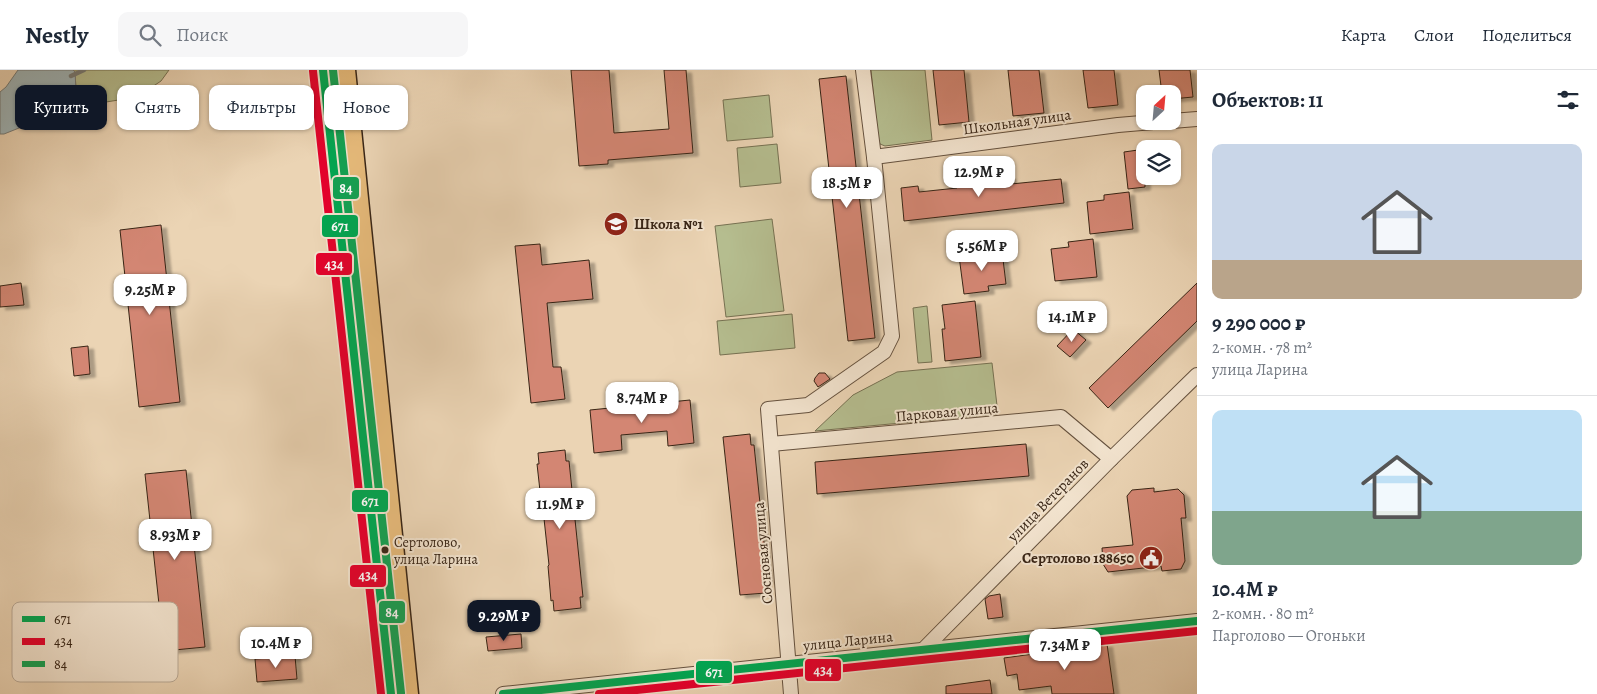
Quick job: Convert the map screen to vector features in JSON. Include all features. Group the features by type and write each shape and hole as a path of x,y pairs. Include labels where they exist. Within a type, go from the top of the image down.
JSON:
{"main road":[{"path":"324,70 391,694"},
{"path":"344,70 407,694"}],"street":[{"path":"863,70 874,157"},
{"path":"1181,120 1197,119"},
{"name":"Школьная улица","path":"874,157 1136,123"},
{"name":"Сосновая улица","path":"791,694 768,409 808,405 884,352 892,336 874,157"},
{"name":"улица Ветеранов","path":"924,649 1110,459 1197,375"},
{"name":"Парковая улица","path":"771,444 1061,417 1110,459"},
{"name":"улица Ларина","path":"503,694 1197,621"}],"green space":[{"path":"73,70 169,70 161,81 155,85 117,85 117,100 107,102 107,85 76,85 75,72"},
{"path":"871,70 925,70 932,140 885,146 880,144 878,140"},
{"path":"769,95 773,137 727,141 723,100"},
{"path":"777,144 781,183 740,187 737,148"},
{"path":"772,219 784,311 726,317 715,226"},
{"path":"927,306 932,362 918,363 913,308"},
{"path":"792,314 795,348 720,355 717,321"},
{"path":"992,363 998,414 815,431 853,395 897,372"}],"water":[{"path":"18,70 73,70 75,72 76,85 15,85 15,130 0,134 0,92"}],"building":[{"path":"571,70 609,70 614,133 669,129 664,70 686,70 693,153 608,160 608,164 579,166"},
{"path":"933,70 964,70 969,122 939,125"},
{"path":"1008,70 1039,70 1044,113 1013,116"},
{"path":"1083,70 1114,70 1118,105 1088,108"},
{"path":"1159,70 1190,70 1193,97 1181,98 1181,85 1161,85"},
{"path":"846,76 875,338 848,341 819,79"},
{"path":"1136,150 1136,185 1145,185 1145,187 1128,189 1124,152"},
{"path":"1010,176 1011,184 1061,179 1064,203 904,221 901,188 918,186 919,192 957,188 957,182"},
{"path":"1129,192 1133,229 1090,234 1087,202 1104,200 1104,195"},
{"path":"161,225 180,402 139,407 120,230"},
{"path":"1093,239 1097,277 1055,281 1051,249 1069,247 1068,242"},
{"path":"540,244 542,265 589,260 593,299 547,303 553,367 561,367 565,399 531,403 515,246"},
{"path":"1002,251 1006,284 988,286 989,291 964,294 959,256"},
{"path":"21,283 24,305 0,307 0,286"},
{"path":"1197,283 1197,321 1108,408 1089,388"},
{"path":"975,301 981,357 945,361 942,329 945,329 942,305"},
{"path":"1073,329 1086,340 1070,357 1057,346"},
{"path":"88,346 90,374 74,376 71,348"},
{"path":"819,373 825,373 830,379 818,387 814,381"},
{"path":"690,400 694,443 668,446 667,431 621,435 622,450 594,453 590,410"},
{"path":"750,434 751,445 754,445 768,581 765,581 766,593 740,595 723,437"},
{"path":"1026,444 1029,476 817,494 815,462"},
{"path":"565,450 566,461 569,461 583,597 580,597 581,608 554,611 553,600 551,601 549,565 537,464 539,464 538,453"},
{"path":"186,470 205,647 178,650 178,602 159,602 145,474"},
{"path":"1154,488 1154,492 1178,489 1184,495 1186,518 1181,518 1185,561 1181,569 1162,571 1161,566 1108,572 1103,564 1102,548 1133,545 1127,496 1132,490"},
{"path":"1000,594 1003,617 988,619 985,599 989,596"},
{"path":"521,634 522,648 488,651 486,637"},
{"path":"1107,644 1114,694 1052,694 1051,686 1019,690 1017,674 1007,676 1004,658"},
{"path":"295,656 297,679 257,682 255,659"},
{"path":"990,680 992,694 946,694 946,686"}],"waterway":[{"path":"71,76 84,70"}],"transit line":[{"name":"671","path":"323,70 391,694"},
{"name":"84","path":"333,70 401,693"},
{"name":"434","path":"313,71 381,694"},
{"name":"671","path":"503,694 1197,621"},
{"name":"434","path":"599,694 1197,631"}],"place":[{"name":"Школа №1","path":"616,224"},
{"name":"Сертолово, улица Ларина","path":"385,550"},
{"name":"Сертолово 188650","path":"1151,558"}]}
